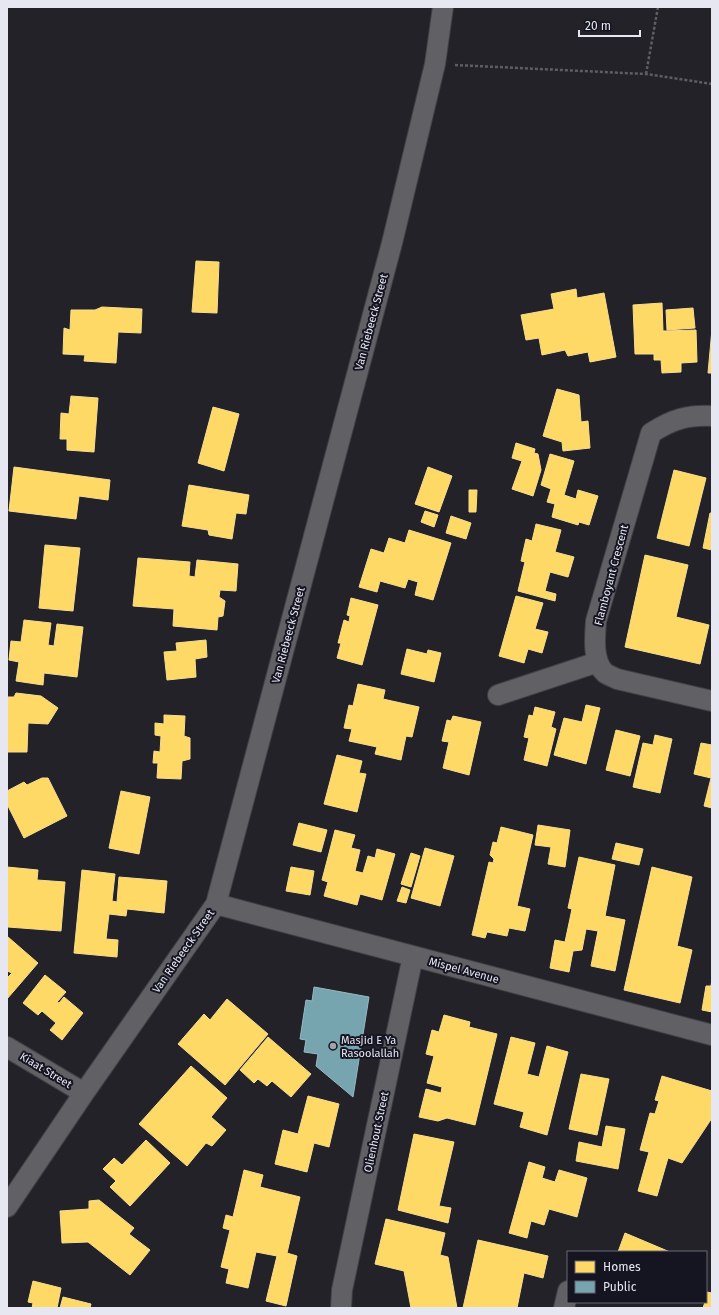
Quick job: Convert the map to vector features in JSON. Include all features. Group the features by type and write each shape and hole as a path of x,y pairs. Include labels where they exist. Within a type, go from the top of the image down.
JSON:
{"street":[{"name":"Van Riebeeck Street","path":"7,1207 84,1093 216,904 390,251 435,64 443,7"},
{"name":"Flamboyant Crescent","path":"598,662 594,642 596,620 652,433 665,424 681,418 694,415 712,416"},
{"path":"498,695 598,662 605,673 617,679 712,701"},
{"name":"Mispel Avenue","path":"216,904 712,1035"},
{"name":"Olienhout Street","path":"341,1308 342,1290 413,956"},
{"name":"Kiaat Street","path":"7,1047 84,1093"},
{"path":"564,1308 567,1295"}],"path":[{"path":"646,74 658,7"},
{"path":"435,64 646,74 712,84"}],"building: Homes":[{"path":"196,261 219,262 217,313 192,312"},
{"path":"576,289 577,298 604,293 616,357 590,362 588,352 568,356 565,350 542,355 539,338 526,340 521,315 554,309 551,294"},
{"path":"662,303 663,331 696,330 697,362 681,363 681,372 662,373 661,360 654,360 654,354 635,354 633,305"},
{"path":"102,307 142,309 141,333 118,332 116,363 84,361 85,355 63,354 64,328 70,330 71,310 95,310"},
{"path":"693,308 695,328 667,330 666,310"},
{"path":"712,329 712,373 708,373"},
{"path":"557,389 579,395 581,422 588,421 590,448 563,451 562,442 543,436"},
{"path":"71,396 98,398 94,452 67,450 67,439 60,439 61,413 69,414"},
{"path":"213,407 239,414 224,471 198,463"},
{"path":"516,443 535,449 534,453 538,454 541,470 533,496 512,489 522,461 512,458"},
{"path":"550,454 574,461 564,495 576,499 578,490 598,496 589,525 579,522 578,525 552,517 555,504 547,502 551,489 541,485"},
{"path":"14,467 110,480 108,500 79,496 76,519 9,511"},
{"path":"428,467 452,476 439,512 415,504"},
{"path":"674,470 706,478 689,546 657,538"},
{"path":"189,485 249,495 246,514 236,513 232,539 209,535 208,530 182,526"},
{"path":"469,490 477,490 476,512 469,512"},
{"path":"425,511 438,515 434,527 421,522"},
{"path":"710,513 712,513 712,550 703,548"},
{"path":"451,516 471,523 466,539 446,533"},
{"path":"536,524 561,530 555,552 574,557 568,577 550,572 545,591 556,594 555,601 518,591 525,562 521,561 526,539 532,541"},
{"path":"409,530 451,543 433,600 415,595 418,582 408,579 405,588 380,581 377,592 359,587 371,549 384,553 389,538 405,543"},
{"path":"45,545 80,548 73,611 39,608"},
{"path":"645,555 688,565 676,617 709,625 700,664 625,647"},
{"path":"138,558 190,562 189,576 195,577 197,560 238,564 236,591 220,590 219,597 225,601 223,616 218,617 217,630 173,626 174,609 133,606"},
{"path":"516,596 543,603 535,629 548,632 542,653 528,649 524,663 499,656"},
{"path":"351,598 378,605 362,665 337,658 341,643 338,643 344,620 349,622 350,616 347,615"},
{"path":"24,620 51,623 48,645 54,646 57,624 83,627 77,677 44,673 43,685 16,681 19,662 9,660 11,641 21,642"},
{"path":"206,640 207,657 195,659 196,677 167,680 164,652 177,651 176,643"},
{"path":"407,649 427,654 428,650 441,653 434,682 401,674"},
{"path":"358,684 385,690 383,699 419,707 412,737 406,736 401,760 375,754 377,747 349,741 352,729 344,728 349,705 353,706"},
{"path":"16,693 41,696 58,708 48,724 28,723 27,752 7,752 7,697 14,697"},
{"path":"586,705 600,708 586,764 554,755 564,718 582,722"},
{"path":"535,707 555,712 551,727 556,729 547,766 524,760 529,738 524,737 529,715 533,716"},
{"path":"164,715 185,716 184,736 190,738 190,759 182,761 181,779 157,778 158,763 153,763 154,751 160,752 161,736 155,735 155,723 164,724"},
{"path":"453,716 481,722 469,775 443,768 449,742 442,741 447,720 451,721"},
{"path":"616,730 640,736 630,776 606,770"},
{"path":"655,735 672,739 660,793 633,787 643,743 653,745"},
{"path":"701,743 712,745 712,808 704,806 711,778 694,774"},
{"path":"337,755 362,761 359,773 366,774 357,812 324,804"},
{"path":"42,778 48,778 67,816 24,838 7,804 7,791 24,782 27,785"},
{"path":"121,791 150,797 139,854 109,848"},
{"path":"299,823 327,830 321,852 293,845"},
{"path":"538,825 570,830 565,867 548,864 551,847 535,845"},
{"path":"501,827 533,835 517,906 530,909 525,931 509,928 507,936 487,932 485,938 472,935 489,862 493,863 494,859 490,855 493,842 497,843"},
{"path":"335,830 355,835 351,848 360,850 355,871 363,873 368,856 375,858 377,849 395,854 382,900 360,894 357,905 324,896 328,882 322,880"},
{"path":"616,843 643,849 639,865 612,859"},
{"path":"425,848 454,856 440,906 411,898"},
{"path":"411,853 420,856 411,887 401,884"},
{"path":"579,857 615,865 605,916 625,920 615,971 591,966 598,931 586,929 582,950 573,951 569,972 550,968 555,940 565,942 572,909 568,908"},
{"path":"7,867 38,870 37,880 65,882 61,931 8,927"},
{"path":"291,867 314,871 310,895 286,891"},
{"path":"652,867 692,877 677,946 692,950 680,1003 624,990"},
{"path":"82,870 115,874 112,901 117,902 119,877 167,881 164,913 127,909 126,916 109,914 106,939 118,940 117,957 74,953"},
{"path":"402,887 410,890 406,903 397,901"},
{"path":"8,937 38,963 7,999 7,978 12,973 7,971"},
{"path":"45,975 66,992 57,1002 59,1003 64,997 83,1013 62,1040 50,1030 56,1023 42,1011 38,1015 23,1003"},
{"path":"712,979 712,1012 702,1010 706,986 711,986"},
{"path":"227,999 268,1034 225,1085 178,1044 204,1014 210,1020"},
{"path":"444,1015 470,1022 469,1027 497,1034 475,1125 447,1118 438,1121 419,1117 426,1089 441,1093 442,1087 427,1083 434,1056 426,1054 432,1030 439,1032"},
{"path":"268,1037 311,1074 291,1097 272,1081 267,1086 258,1079 254,1083 240,1070"},
{"path":"511,1037 535,1043 527,1074 539,1077 547,1046 568,1052 547,1135 520,1127 524,1112 494,1104"},
{"path":"191,1066 227,1098 211,1117 226,1130 212,1146 206,1143 187,1166 139,1124"},
{"path":"581,1074 609,1079 597,1135 569,1129"},
{"path":"662,1076 712,1091 712,1118 682,1163 668,1158 657,1196 638,1191 649,1152 640,1150 650,1113 655,1114 659,1101 655,1100"},
{"path":"308,1096 339,1104 329,1147 314,1143 307,1172 275,1164 283,1130 298,1134"},
{"path":"606,1126 625,1129 618,1169 576,1161 579,1142 602,1147"},
{"path":"414,1134 454,1142 439,1206 451,1208 448,1223 398,1210"},
{"path":"146,1140 170,1163 130,1206 110,1187 116,1181 103,1169 114,1158 122,1165"},
{"path":"529,1162 545,1167 542,1178 555,1182 559,1170 587,1178 577,1217 549,1209 544,1225 531,1221 527,1238 509,1233"},
{"path":"244,1170 263,1175 260,1187 300,1197 287,1253 297,1256 286,1306 266,1301 277,1256 256,1252 248,1288 226,1283 229,1269 221,1267 230,1230 223,1228 226,1215 233,1217"},
{"path":"99,1200 134,1228 129,1234 150,1250 130,1275 88,1242 62,1243 60,1211 89,1209 89,1201"},
{"path":"386,1219 445,1233 440,1255 448,1257 457,1308 411,1308 404,1271 375,1264"},
{"path":"625,1233 668,1251 618,1251"},
{"path":"478,1240 548,1256 543,1278 524,1273 517,1308 463,1308"},
{"path":"33,1281 61,1288 57,1308 32,1308 33,1303 28,1302"},
{"path":"707,1292 712,1293 712,1308 703,1308 705,1303 707,1303"},
{"path":"63,1297 91,1304 90,1308 60,1308"}],"building: Public":[{"name":"Masjid E Ya Rasoolallah","path":"314,987 369,997 353,1097 316,1066 318,1054 304,1052 306,1040 300,1039 306,1000 312,1001"}],"place":[{"name":"Masjid E Ya Rasoolallah","path":"333,1046"}]}
